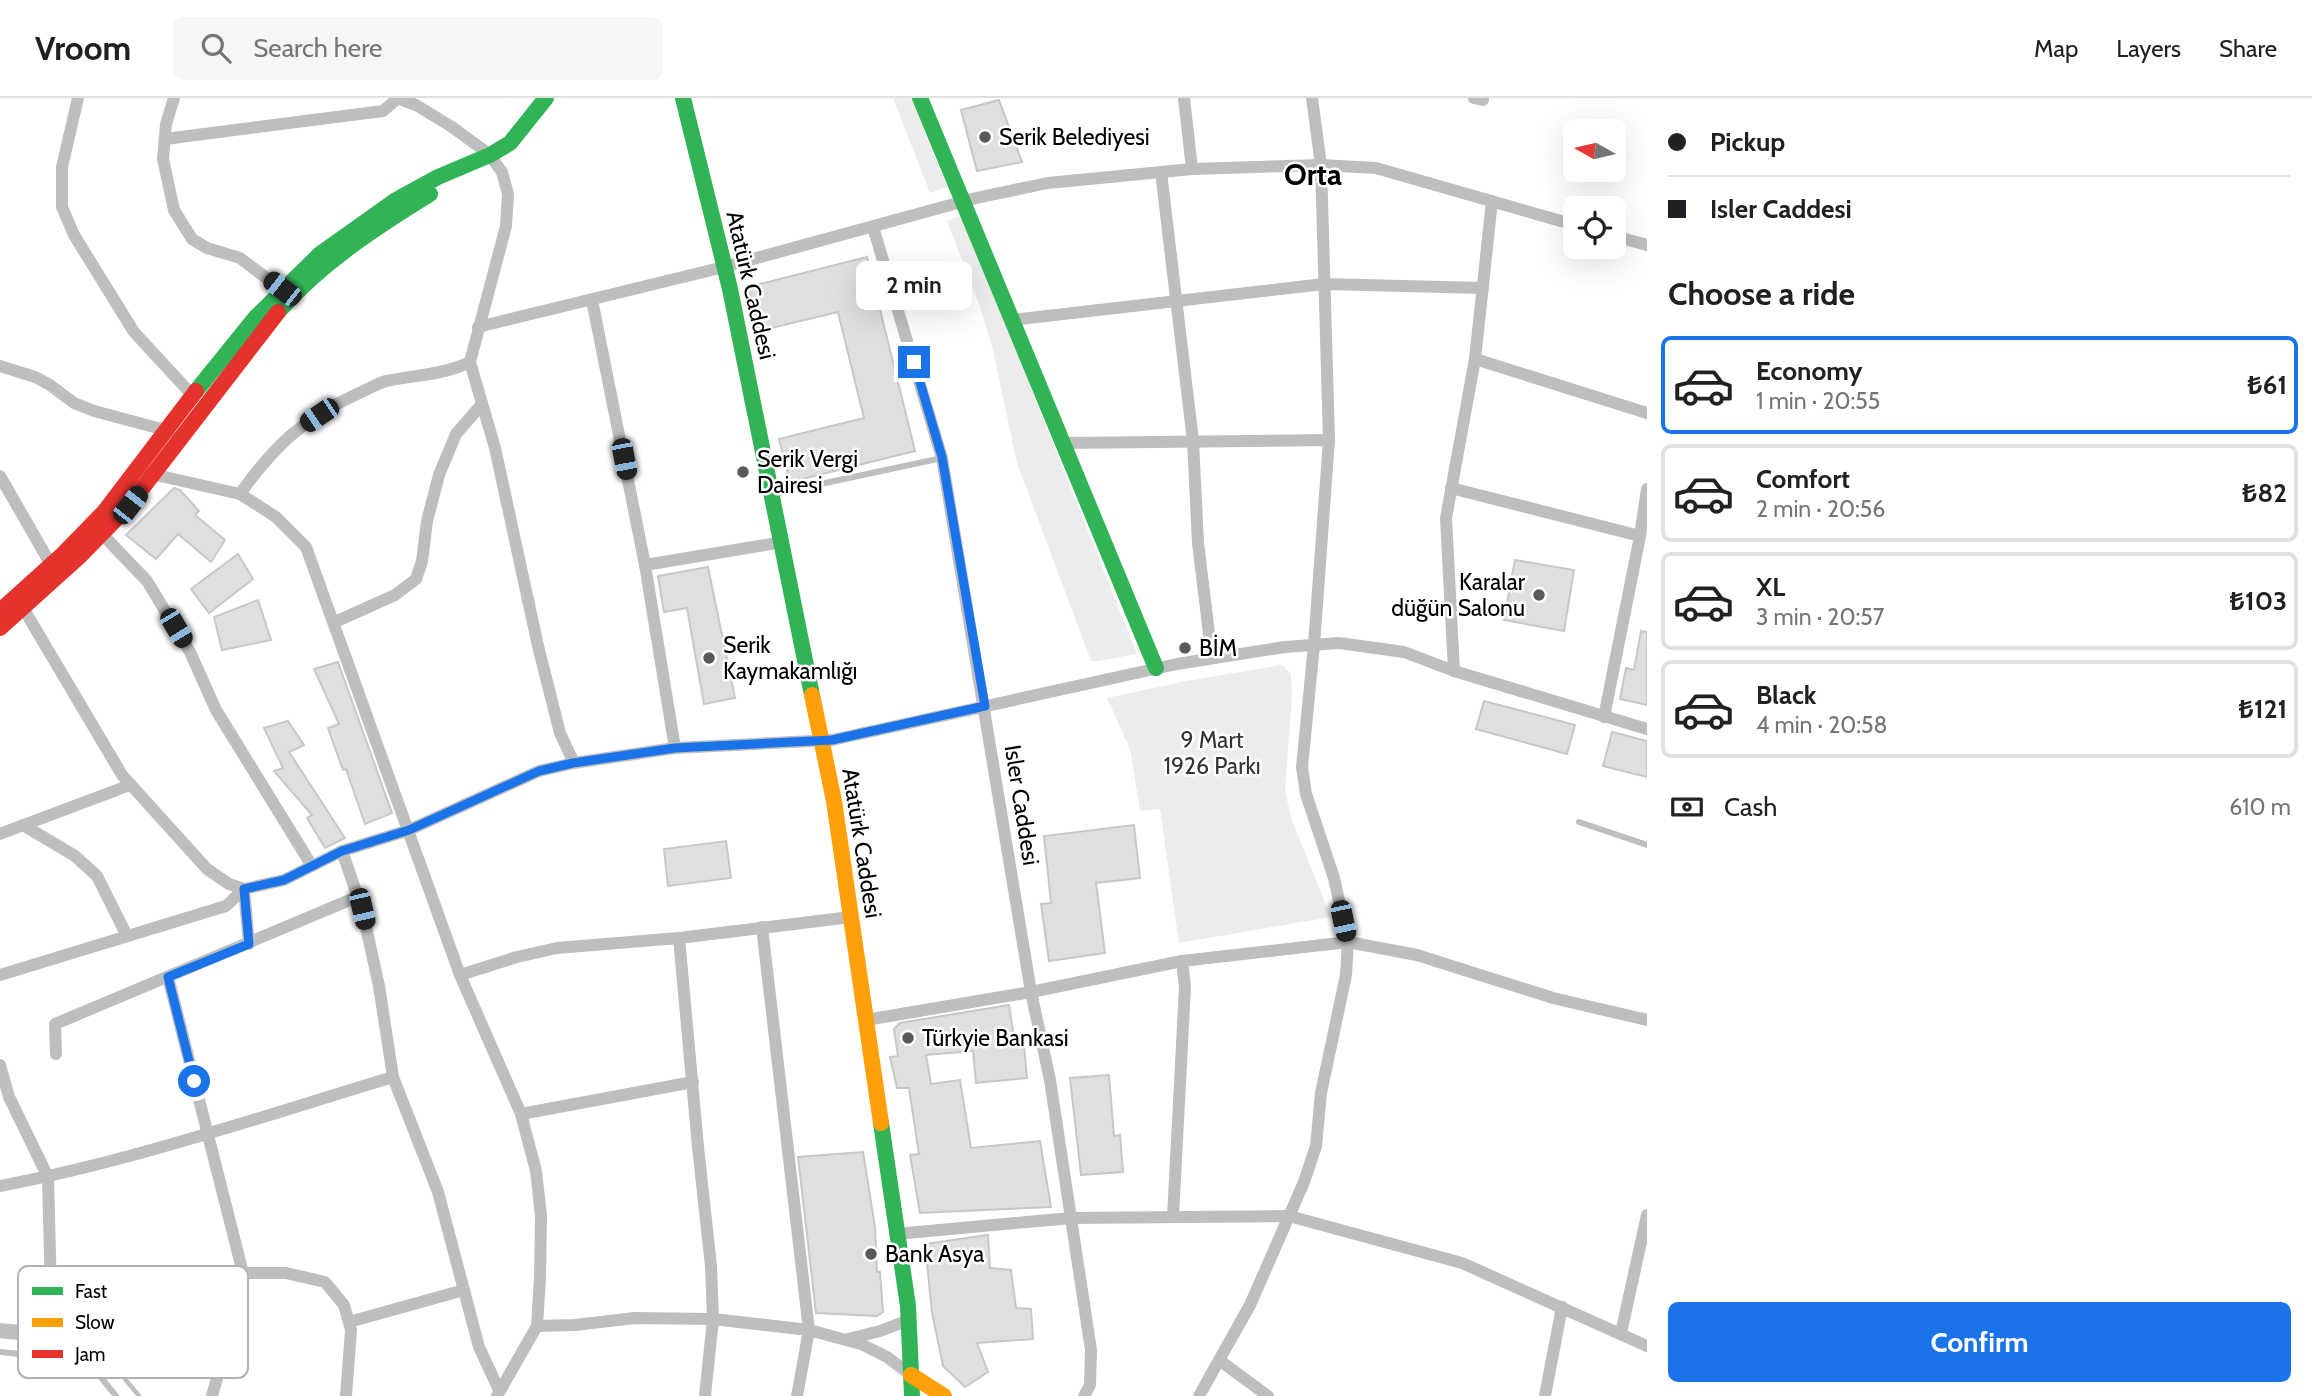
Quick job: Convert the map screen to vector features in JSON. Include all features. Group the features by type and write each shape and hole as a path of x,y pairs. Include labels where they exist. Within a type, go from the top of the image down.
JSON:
{"street":[{"path":"78,98 62,167 62,207 74,236 134,332 194,397"},
{"path":"174,98 166,124 163,159 174,210 192,239 207,248 240,258 287,293"},
{"path":"0,628 20,602 55,571 103,535 145,473 169,431 248,327 287,293 323,269 364,236 458,180 470,166 511,143 547,98"},
{"name":"Atatürk Caddesi","path":"683,98 724,267 822,741 851,917 909,1320 912,1396"},
{"path":"920,98 1156,668"},
{"path":"1184,98 1192,169"},
{"path":"1199,1396 1250,1305 1304,1182 1316,1146 1321,1093 1346,975 1348,942 1334,878 1306,794 1302,767 1314,645 1328,440 1321,165 1312,98"},
{"path":"165,139 383,111 397,99 416,105 489,154 502,172 508,194 506,216 490,293 470,362 495,448 538,646 560,733 573,763"},
{"path":"478,327 724,267 964,202 1048,183 1161,172 1321,165 1376,168 1563,222"},
{"path":"1161,172 1193,441 1198,543 1212,658"},
{"path":"1454,671 1446,518 1475,359 1492,201"},
{"name":"Isler Caddesi","path":"873,227 942,457 1031,992 1050,1080 1091,1350 1090,1385 1084,1396"},
{"path":"1626,239 1647,245"},
{"path":"1012,320 1324,284 1483,288"},
{"path":"55,571 93,524 184,437 287,293"},
{"path":"592,300 645,565 675,748"},
{"path":"1475,359 1647,413"},
{"path":"240,494 259,466 288,436 335,404 384,382 452,371 470,362"},
{"path":"0,366 35,377 74,403 94,411 169,431"},
{"path":"335,622 395,595 416,579 439,475 456,435 482,404"},
{"path":"1062,443 1328,440"},
{"path":"145,473 240,494 276,517 306,547 335,622 460,975 522,1114 536,1171 541,1216 537,1326 498,1393"},
{"path":"1,481 55,571"},
{"path":"1451,488 1640,536"},
{"path":"1604,717 1647,489"},
{"path":"103,535 148,581 190,652 216,710 312,866"},
{"path":"645,565 783,542"},
{"path":"0,611 20,602"},
{"path":"20,602 122,775 207,869 229,884 244,889"},
{"path":"0,975 226,906 244,889 284,880 342,851 409,830 539,771 573,763 675,748 822,741 1212,658 1339,643 1404,652 1454,671 1647,729"},
{"path":"0,834 130,785"},
{"path":"23,825 75,856 97,876 127,936"},
{"path":"342,851 357,897 379,986 393,1077 438,1192 479,1346 498,1393"},
{"path":"244,889 249,944"},
{"path":"56,1054 55,1024 357,897"},
{"path":"460,975 557,948 679,938 851,917"},
{"path":"762,927 809,1330 797,1396"},
{"path":"679,938 711,1266 713,1319 705,1396"},
{"path":"866,1020 1031,992 1182,961 1348,942 1417,955 1553,998 1647,1020"},
{"path":"1173,1217 1185,987 1182,961"},
{"path":"168,977 241,1266"},
{"path":"0,1065 6,1105 48,1177 50,1266"},
{"path":"0,1186 48,1177 208,1133 393,1077"},
{"path":"522,1114 693,1082"},
{"path":"1621,1333 1647,1215"},
{"path":"897,1234 1071,1218 1289,1216 1462,1263 1647,1346"},
{"path":"248,1273 286,1273 325,1282 344,1305 351,1330 346,1396"},
{"path":"349,1322 464,1290"},
{"path":"1545,1396 1562,1307"},
{"path":"537,1326 635,1318 713,1319 809,1330 847,1339 874,1350 944,1396"},
{"path":"847,1339 909,1320"},
{"path":"0,1329 18,1331"},
{"path":"1219,1360 1268,1396"},
{"path":"212,1396 217,1378"}],"lane":[{"path":"772,494 942,457"},
{"path":"1578,822 1647,845"},
{"path":"0,1352 18,1354"},
{"path":"101,1378 116,1396"}],"green space":[{"path":"893,98 911,98 947,187 930,193"},
{"path":"962,215 1137,654 1091,661 1017,463 992,346 947,221"},
{"name":"9 Mart 1926 Parkı","path":"1282,665 1291,674 1292,697 1285,791 1292,821 1331,917 1179,943 1160,809 1140,811 1130,749 1107,698"}],"building":[{"path":"999,100 1022,162 977,171 961,110"},
{"path":"867,257 915,451 790,482 779,439 864,418 838,312 759,331 748,287"},
{"path":"174,488 180,490 199,511 195,515 225,540 211,562 178,534 156,559 126,535"},
{"path":"238,554 253,579 209,613 191,589"},
{"name":"Karalar düğün Salonu","path":"1515,560 1574,570 1564,631 1504,620"},
{"path":"708,567 735,698 704,704 687,608 664,612 658,576"},
{"path":"258,600 271,640 222,650 214,617"},
{"path":"1641,631 1647,632 1647,705 1620,699 1626,668 1634,670"},
{"path":"338,662 392,813 365,824 328,728 339,724 314,669"},
{"path":"1484,701 1575,725 1567,754 1476,729"},
{"path":"288,721 304,745 289,752 345,838 325,848 307,818 312,815 274,771 283,768 264,728"},
{"path":"1612,732 1647,741 1647,777 1603,766"},
{"path":"1134,825 1140,878 1096,883 1105,953 1049,961 1041,904 1051,903 1044,836"},
{"path":"726,841 731,878 668,886 664,849"},
{"path":"1009,1005 1015,1044 1024,1044 1027,1078 976,1083 973,1051 926,1055 931,1084 960,1080 971,1148 1040,1141 1051,1207 920,1213 910,1155 919,1154 909,1088 897,1088 890,1057 898,1056 894,1029 900,1023"},
{"path":"1109,1075 1114,1136 1120,1135 1123,1172 1081,1175 1070,1078"},
{"path":"863,1152 875,1227 877,1272 880,1272 883,1312 877,1316 816,1313 798,1157"},
{"path":"988,1235 990,1268 1011,1270 1016,1308 1031,1309 1033,1339 977,1343 988,1372 965,1387 943,1366 932,1312 925,1244"}],"waterway":[{"path":"0,1336 18,1338"},
{"path":"124,1378 139,1396"}],"traffic: fast":[{"path":"196,391 255,318 320,254 396,200 510,143 546,98"},
{"path":"683,98 730,289 812,695"},
{"path":"920,98 1156,668"},
{"path":"278,312 330,262 430,194"},
{"path":"881,1123 908,1306 912,1396"}],"traffic: slow":[{"path":"812,695 834,801 881,1123"},
{"path":"911,1375 944,1396"}],"traffic: jam":[{"path":"0,628 81,555 127,508 278,312"},
{"path":"0,611 61,556 104,512 196,391"}],"place":[{"name":"Serik Belediyesi","path":"985,137"},
{"name":"Serik Vergi Dairesi","path":"743,472"},
{"name":"Karalar düğün Salonu","path":"1539,595"},
{"name":"BİM","path":"1185,648"},
{"name":"Serik Kaymakamlığı","path":"709,658"},
{"name":"Türkyie Bankasi","path":"908,1038"},
{"name":"Bank Asya","path":"871,1254"}],"district":[{"name":"Orta","path":"1313,174"}],"route":[{"path":"194,1081 168,977 249,944 244,889 284,880 342,851 409,830 539,771 573,763 675,748 832,740 985,706 942,457 914,362"}]}
